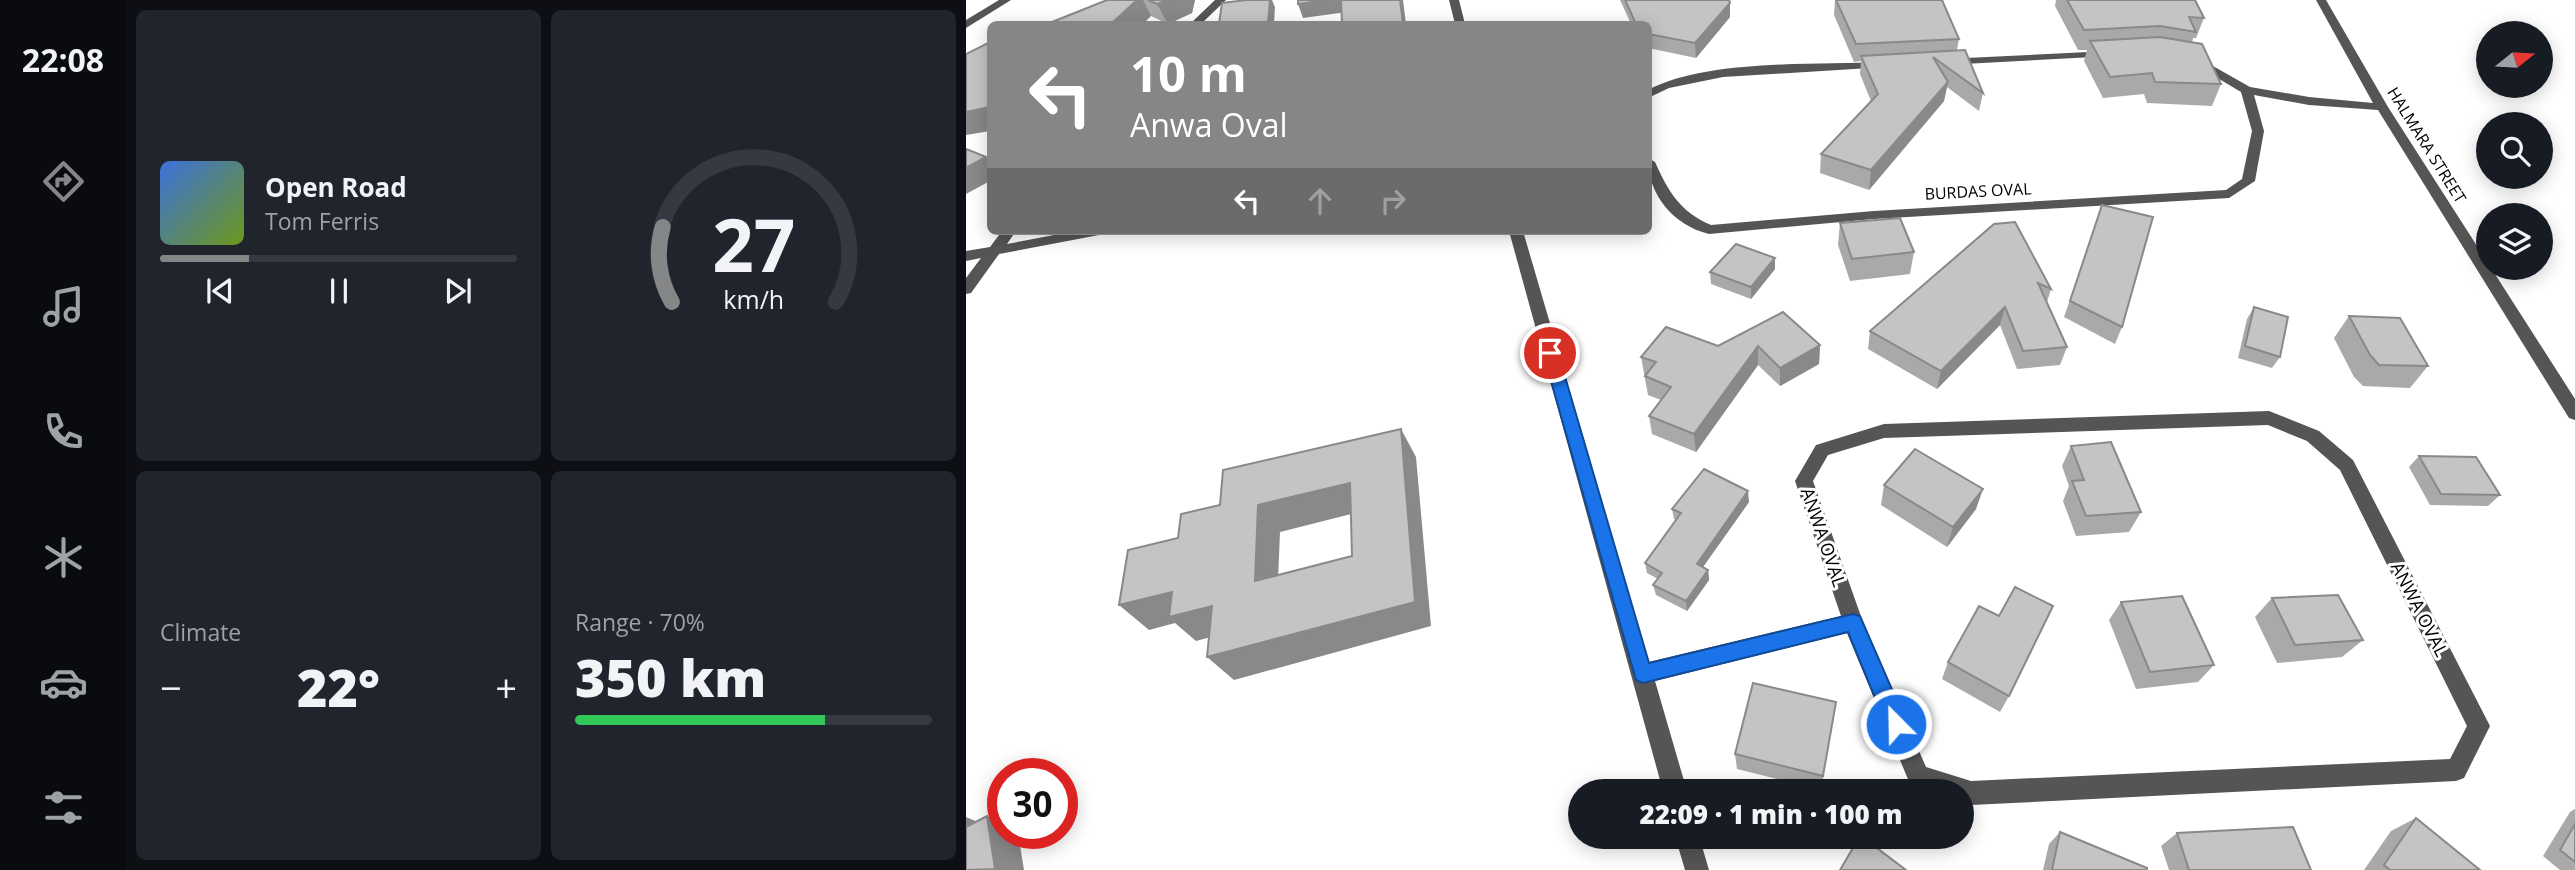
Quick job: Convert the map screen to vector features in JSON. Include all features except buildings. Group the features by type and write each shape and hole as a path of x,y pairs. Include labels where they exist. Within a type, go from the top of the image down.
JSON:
{"street":[{"path":"966,25 1006,0"},
{"path":"1198,21 1221,0"},
{"path":"1454,0 1459,21"},
{"name":"HALMARA STREET","path":"2320,0 2382,107 2575,413"},
{"path":"1927,63 2127,53"},
{"path":"2176,56 2199,60 2247,90 2309,101 2382,107"},
{"path":"1652,93 1671,82 1723,75 1900,64"},
{"name":"BURDAS OVAL","path":"1652,171 1667,204 1686,220 1709,230 1874,215 2229,194 2248,181 2258,131 2247,90"},
{"path":"966,289 1006,235"},
{"path":"966,256 1080,235"},
{"path":"1517,235 1672,779"},
{"name":"ANWA OVAL","path":"2269,418 2313,436 2347,465 2479,726 2456,770 1971,793 1918,776 1853,622 1804,481 1822,450 1884,431 2269,418"},
{"path":"1643,674 1853,622"},
{"path":"1691,849 1697,870"}],"route":[{"path":"1550,353 1643,674 1853,622 1896,724"}]}
